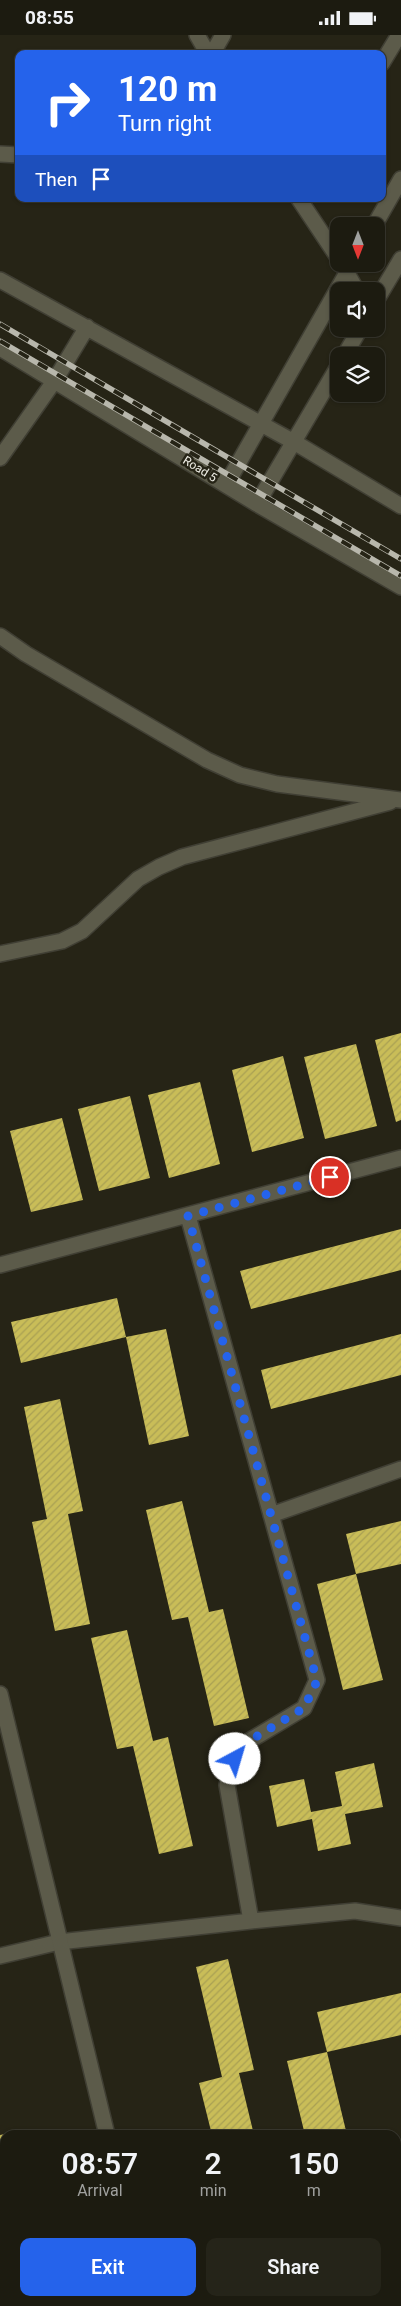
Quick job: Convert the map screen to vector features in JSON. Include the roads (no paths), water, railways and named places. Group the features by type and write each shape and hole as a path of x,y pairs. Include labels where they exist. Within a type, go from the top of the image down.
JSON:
{"street":[{"path":"197,35 206,50"},
{"path":"214,50 223,35"},
{"path":"386,56 399,35"},
{"path":"0,154 15,155"},
{"path":"379,217 401,179"},
{"path":"303,202 330,245"},
{"path":"385,286 401,259"},
{"path":"226,485 344,273"},
{"path":"0,279 261,423 401,506"},
{"path":"0,458 55,380 86,327"},
{"name":"Road 5","path":"0,348 257,504 401,587"},
{"path":"257,504 330,380"},
{"path":"0,636 26,654 207,760 240,775 277,784 400,800"},
{"path":"0,954 62,941 82,931 138,879 182,857 400,800"},
{"path":"0,1265 401,1158"},
{"path":"188,1216 317,1681 304,1708 249,1741 235,1759 227,1785 251,1921"},
{"path":"271,1515 401,1469"},
{"path":"0,1694 106,2130"},
{"path":"0,1956 59,1942 355,1911 401,1918"}],"railway":[{"path":"0,324 401,559"},
{"path":"0,341 401,576"}]}
